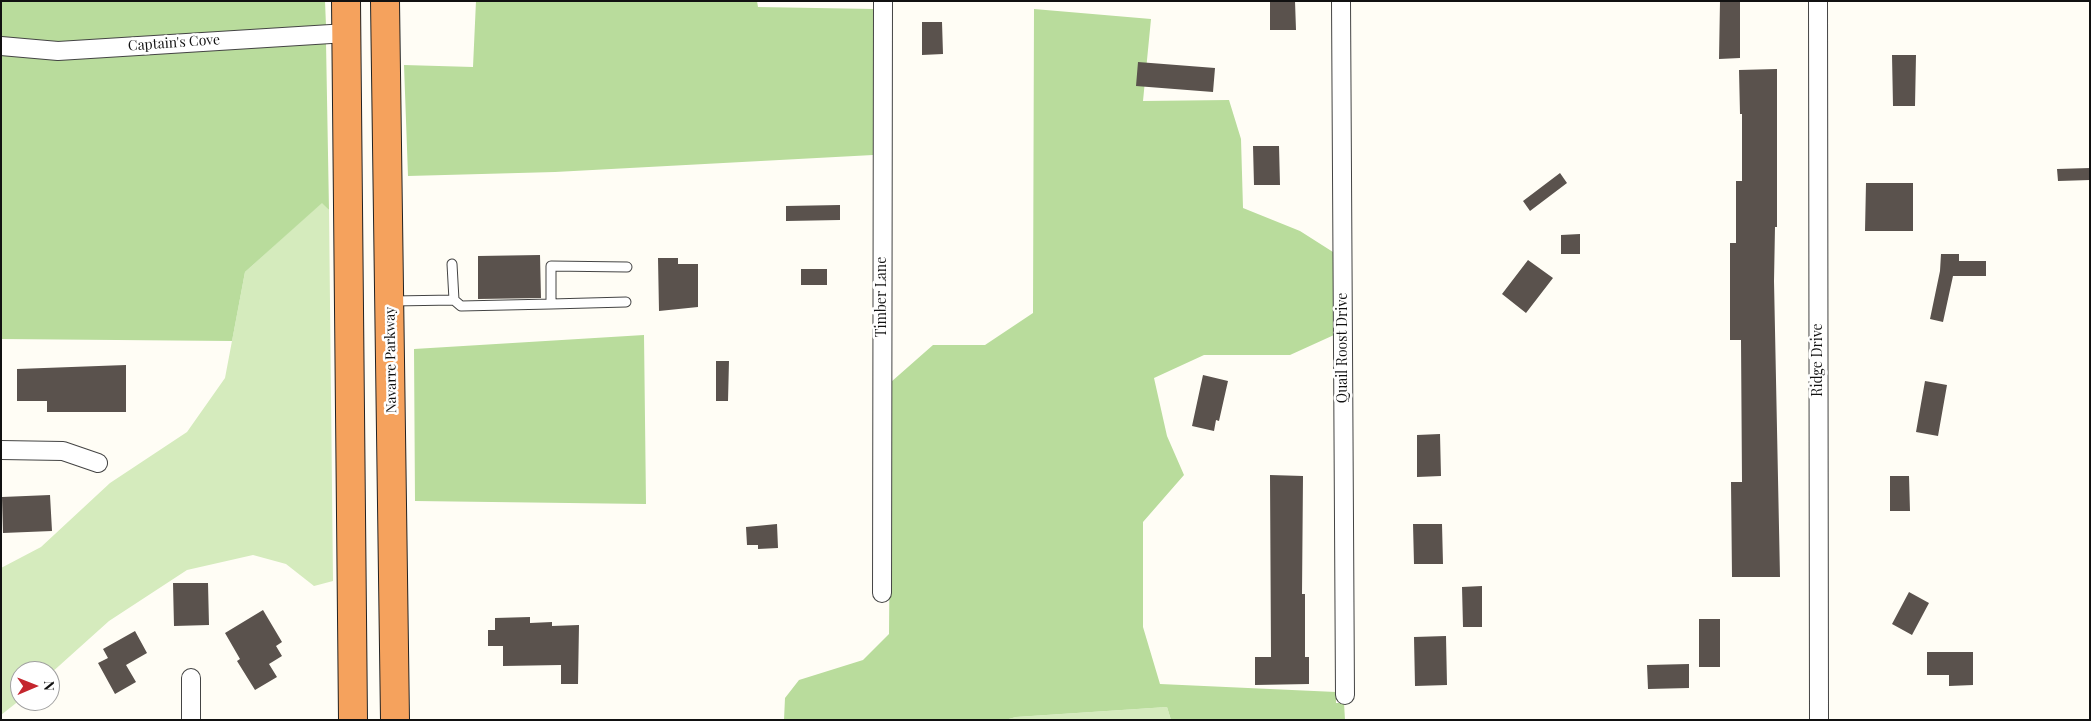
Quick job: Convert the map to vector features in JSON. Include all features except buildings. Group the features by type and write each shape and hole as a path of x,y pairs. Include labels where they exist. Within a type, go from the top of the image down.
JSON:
{"highway":[{"path":"346,1 353,720"},
{"name":"Navarre Parkway","path":"385,1 396,720"}],"street":[{"name":"Timber Lane","path":"882,593 883,1"},
{"name":"Quail Roost Drive","path":"1341,1 1345,695"},
{"name":"Ridge Drive","path":"1818,1 1818,720"},
{"name":"Captain's Cove","path":"1,46 58,50 347,33"},
{"path":"1,450 63,451 98,463"},
{"path":"190,720 191,678"}],"lane":[{"path":"452,264 454,300"},
{"path":"551,304 551,266 627,267"},
{"path":"390,301 454,300 461,306 626,302"}],"green space":[{"path":"1,1 325,1 326,26 58,43 1,38"},
{"path":"476,1 757,1 758,7 874,9 873,155 555,172 408,176 404,65 473,67"},
{"path":"1034,9 1151,19 1143,101 1229,100 1241,139 1243,208 1300,231 1333,252 1334,335 1290,355 1204,355 1154,378 1167,436 1184,475 1143,522 1143,627 1160,684 1336,692 1336,703 1344,703 1345,720 1171,720 1167,707 1016,717 1005,720 784,720 785,698 799,680 863,660 889,634 891,382 933,345 985,345 1033,313"},
{"path":"326,42 329,210 322,203 245,272 232,341 1,339 1,54"},
{"path":"322,202 329,210 333,581 314,586 286,564 253,555 187,570 109,621 60,665 60,661 10,661 10,708 1,715 1,568 41,547 110,483 187,432 225,378 245,272"},
{"path":"644,335 646,504 415,501 414,349"},
{"path":"1167,707 1171,720 1005,720 1016,717"}]}
